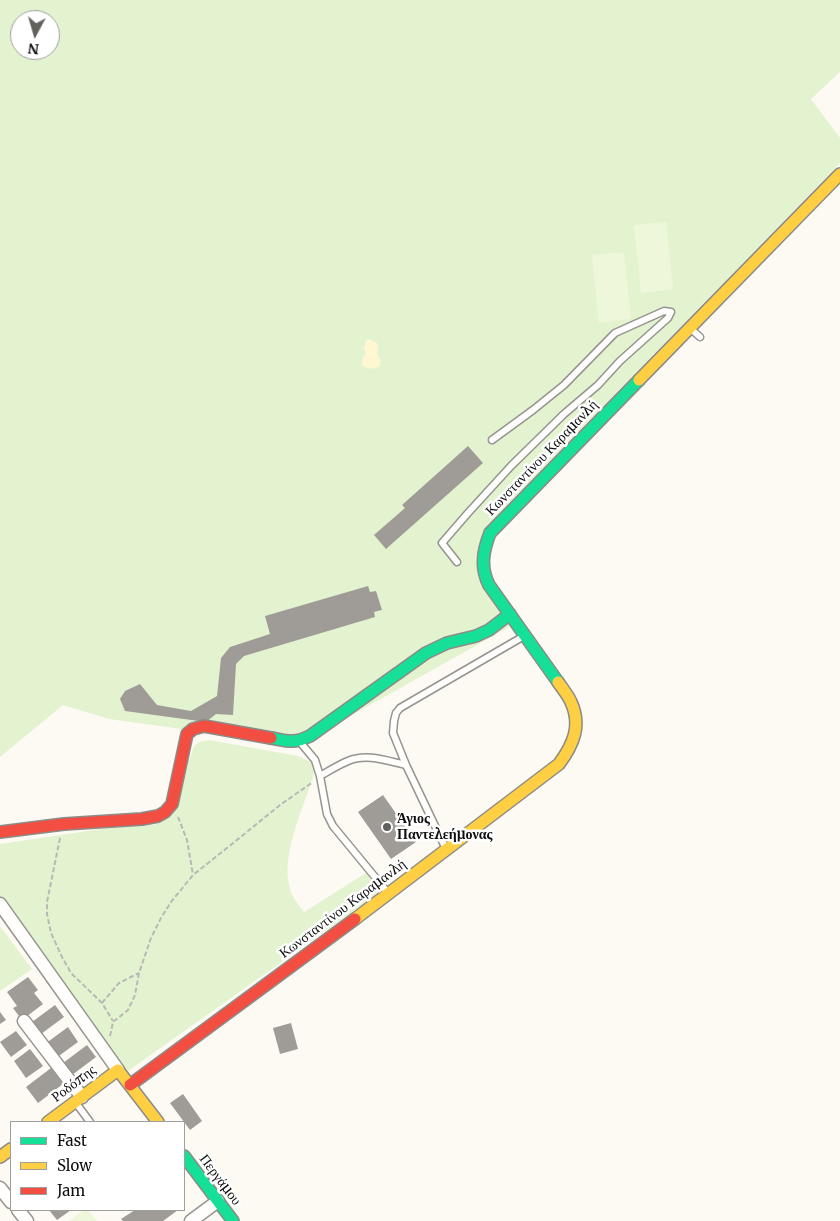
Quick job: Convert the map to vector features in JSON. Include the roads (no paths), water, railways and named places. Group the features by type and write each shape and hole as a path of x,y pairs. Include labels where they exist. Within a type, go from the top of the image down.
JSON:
{"street":[{"name":"Κωνσταντίνου Καραμανλή","path":"130,1085 389,894 559,764 570,749 575,733 576,718 572,701 488,585 483,572 482,560 490,533 838,177"},
{"path":"0,832 64,824 142,819 158,816 165,812 172,804 187,734 193,729 204,726 299,741 310,736 426,653 447,642 476,636 489,630 510,614"},
{"path":"0,904 118,1070 157,1121"},
{"path":"24,1021 79,1099"},
{"name":"Ροδόπης","path":"49,1121 118,1070"},
{"name":"Περγάμου","path":"185,1157 233,1221"},
{"path":"0,1188 10,1201"},
{"path":"190,1221 218,1201"},
{"path":"19,1211 27,1221"}],"lane":[{"path":"457,562 442,543 511,466 564,414 598,386 620,361 668,318 671,312 664,311 615,333 564,385 492,440"},
{"path":"690,328 700,337"},
{"path":"446,850 393,733 396,713 400,708 525,636"},
{"path":"299,741 315,760 327,814 333,826 389,894"},
{"path":"320,776 348,761 361,757 406,765"},
{"path":"79,1099 90,1121"}],"place":[{"name":"Άγιος Παντελεήμονας","path":"387,827"}]}
